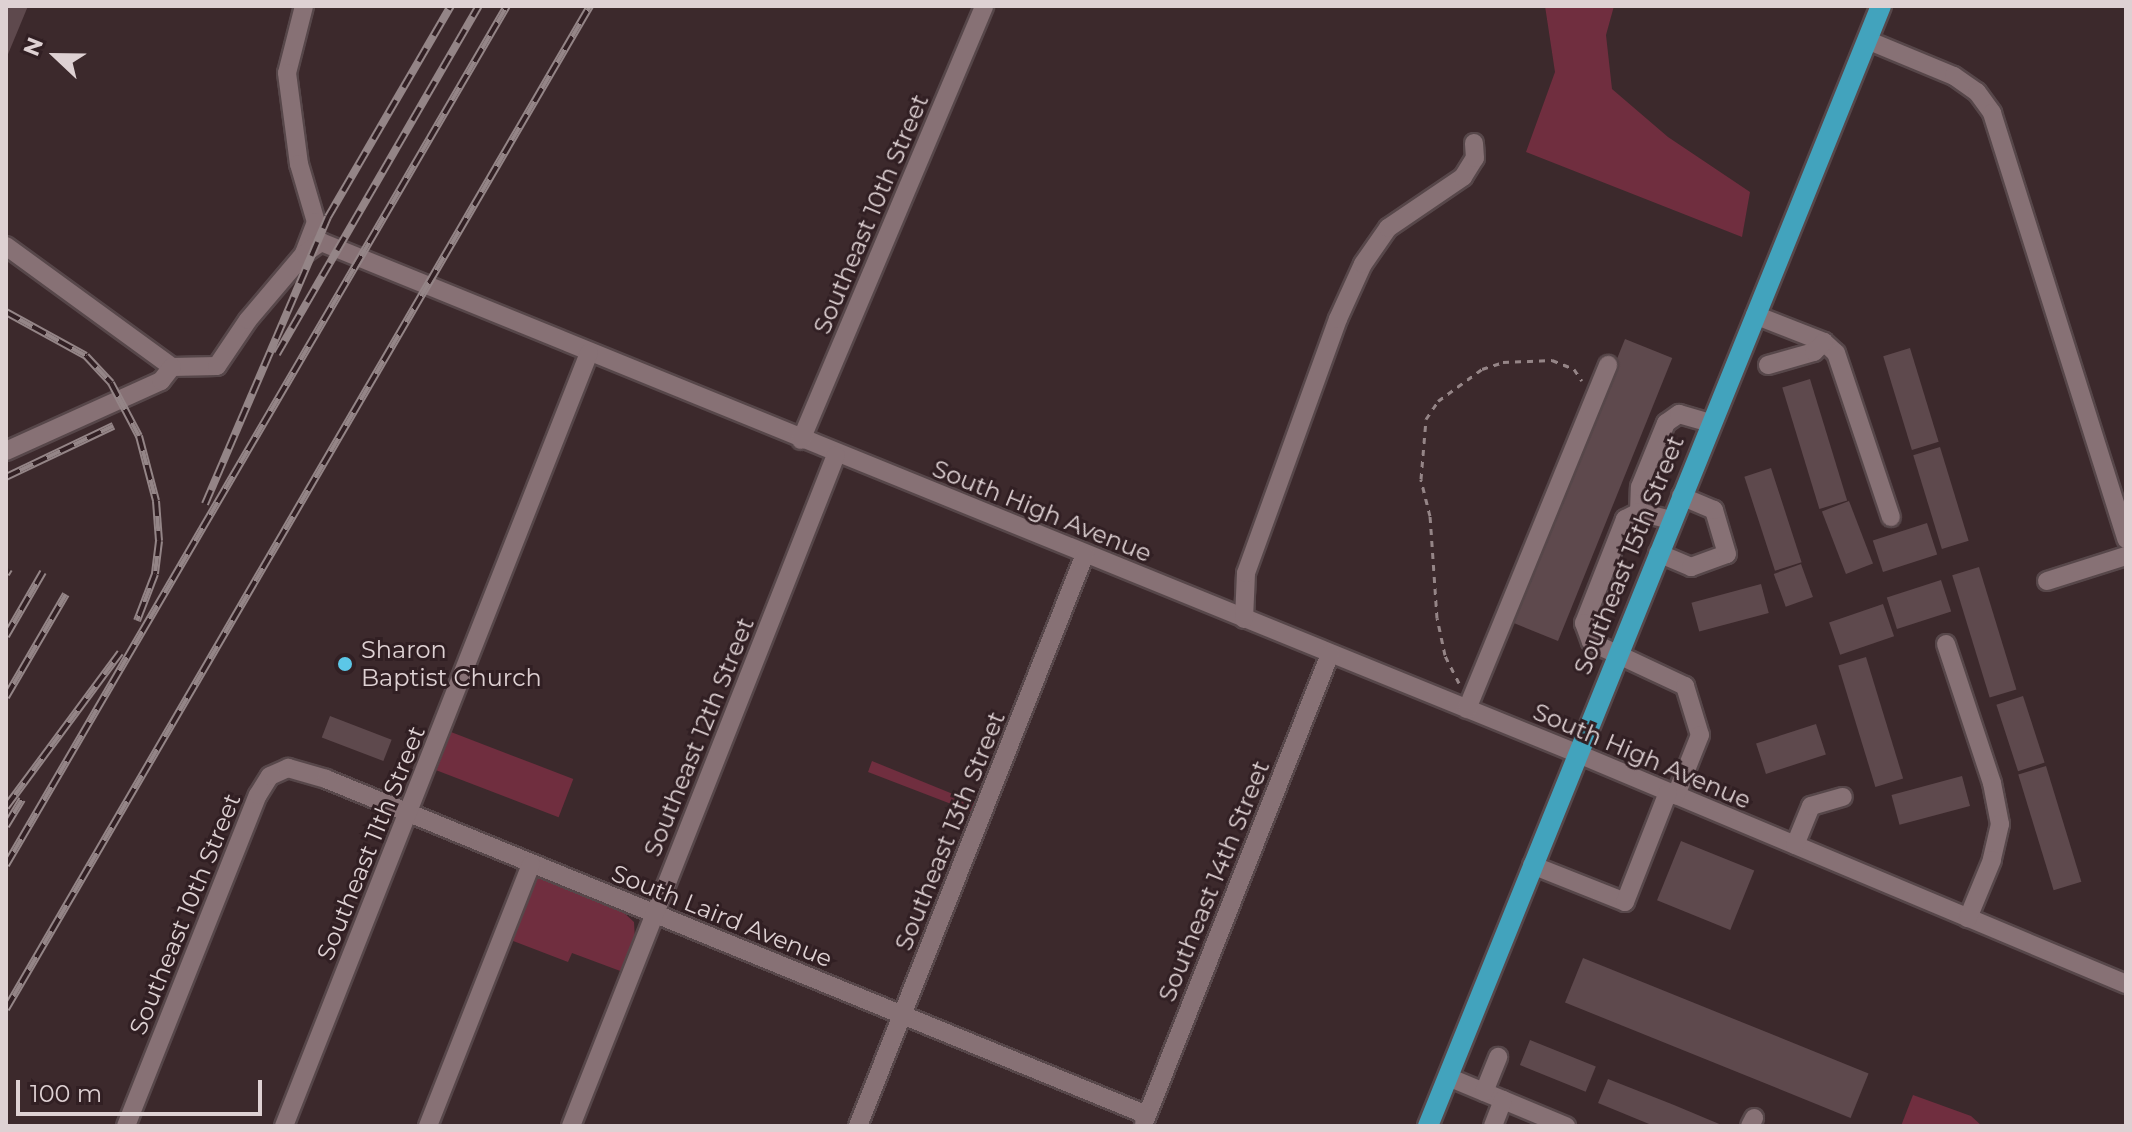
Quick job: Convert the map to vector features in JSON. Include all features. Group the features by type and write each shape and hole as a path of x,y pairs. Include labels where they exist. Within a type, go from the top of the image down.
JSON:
{"main road":[{"name":"Southeast 15th Street","path":"1428,1126 1576,753 1881,6"}],"street":[{"path":"6,246 172,367 217,366 304,254 316,222 299,164 287,73 304,6"},
{"name":"Southeast 10th Street","path":"801,440 984,6"},
{"path":"1867,40 1954,76 1992,113 2126,539"},
{"path":"1244,619 1246,573 1363,264 1388,228 1463,177 1475,158 1474,143"},
{"name":"South High Avenue","path":"304,254 321,242 836,455 1330,654 1470,704 1672,794 2126,984"},
{"path":"1755,315 1824,342 1844,368 1891,517"},
{"path":"1768,365 1814,352 1824,342"},
{"name":"Southeast 11th Street","path":"284,1126 589,353"},
{"path":"1470,704 1608,365"},
{"path":"6,451 161,381 172,367"},
{"path":"1639,512 1640,487 1666,423 1679,414 1711,423"},
{"name":"Southeast 12th Street","path":"571,1126 836,455"},
{"path":"1658,553 1691,567 1727,554 1714,510 1681,496"},
{"path":"1532,865 1625,902 1700,735 1685,686 1591,642 1584,623 1625,519 1639,512 1671,520"},
{"name":"Southeast 13th Street","path":"858,1126 1085,554"},
{"path":"2047,581 2126,556"},
{"path":"1946,644 1992,783 2000,824 1968,918"},
{"name":"Southeast 14th Street","path":"1145,1120 1330,654"},
{"name":"Southeast 10th Street","path":"126,1126 258,795 278,770"},
{"name":"South Laird Avenue","path":"278,770 302,771 409,814 902,1016 1145,1120"},
{"path":"1795,845 1811,806 1843,797"},
{"path":"428,1126 531,865"},
{"path":"1484,1092 1498,1057"},
{"path":"1448,1077 1566,1126"},
{"path":"1493,1126 1503,1100"}],"path":[{"path":"1470,704 1445,655 1437,618 1430,516 1421,479 1426,419 1438,401 1482,369 1526,357 1574,369 1588,390"}],"shaded area":[{"path":"1545,6 1614,6 1606,35 1612,89 1668,137 1750,192 1742,237 1526,152 1555,72"},
{"path":"451,732 573,779 559,817 436,770"},
{"path":"872,761 975,803 972,812 868,772"},
{"path":"534,873 621,910 634,922 635,940 623,972 572,953 568,962 508,939"},
{"path":"1913,1095 1971,1116 1982,1126 1901,1126"}],"building":[{"path":"6,6 28,6 6,59"},
{"path":"1625,339 1672,358 1558,641 1511,622"},
{"path":"1910,348 1939,442 1912,450 1883,356"},
{"path":"1810,379 1847,500 1819,509 1782,387"},
{"path":"1940,447 1969,541 1942,549 1913,455"},
{"path":"1771,468 1802,562 1775,571 1744,477"},
{"path":"1849,501 1873,564 1846,574 1822,511"},
{"path":"1927,523 1937,554 1883,572 1873,541"},
{"path":"1801,564 1813,597 1786,607 1774,574"},
{"path":"1979,567 2016,689 1990,698 1952,575"},
{"path":"1941,580 1951,611 1897,629 1887,598"},
{"path":"1761,584 1769,613 1699,632 1691,603"},
{"path":"1883,604 1894,636 1840,655 1829,623"},
{"path":"1866,657 1903,778 1875,787 1838,665"},
{"path":"2023,696 2045,763 2018,771 1996,705"},
{"path":"330,716 392,740 383,761 322,737"},
{"path":"1816,724 1826,754 1766,774 1756,743"},
{"path":"2046,766 2081,882 2054,890 2018,774"},
{"path":"1962,776 1970,806 1900,825 1891,795"},
{"path":"1681,841 1754,871 1730,930 1657,900"},
{"path":"1583,958 1869,1073 1851,1118 1565,1003"},
{"path":"1530,1040 1596,1067 1586,1092 1520,1065"},
{"path":"1608,1079 1724,1126 1654,1126 1598,1103"}],"railway":[{"path":"205,504 328,217 451,6"},
{"path":"277,354 479,6"},
{"path":"6,865 507,6"},
{"path":"6,1009 590,6"},
{"path":"6,312 86,356 111,383 139,436 156,501 159,541 155,574 137,621"},
{"path":"6,477 113,426"},
{"path":"6,574 9,569"},
{"path":"6,636 43,572"},
{"path":"6,697 66,594"},
{"path":"6,807 120,653"},
{"path":"6,826 22,799"}],"place":[{"name":"Sharon Baptist Church","path":"345,664"}]}
